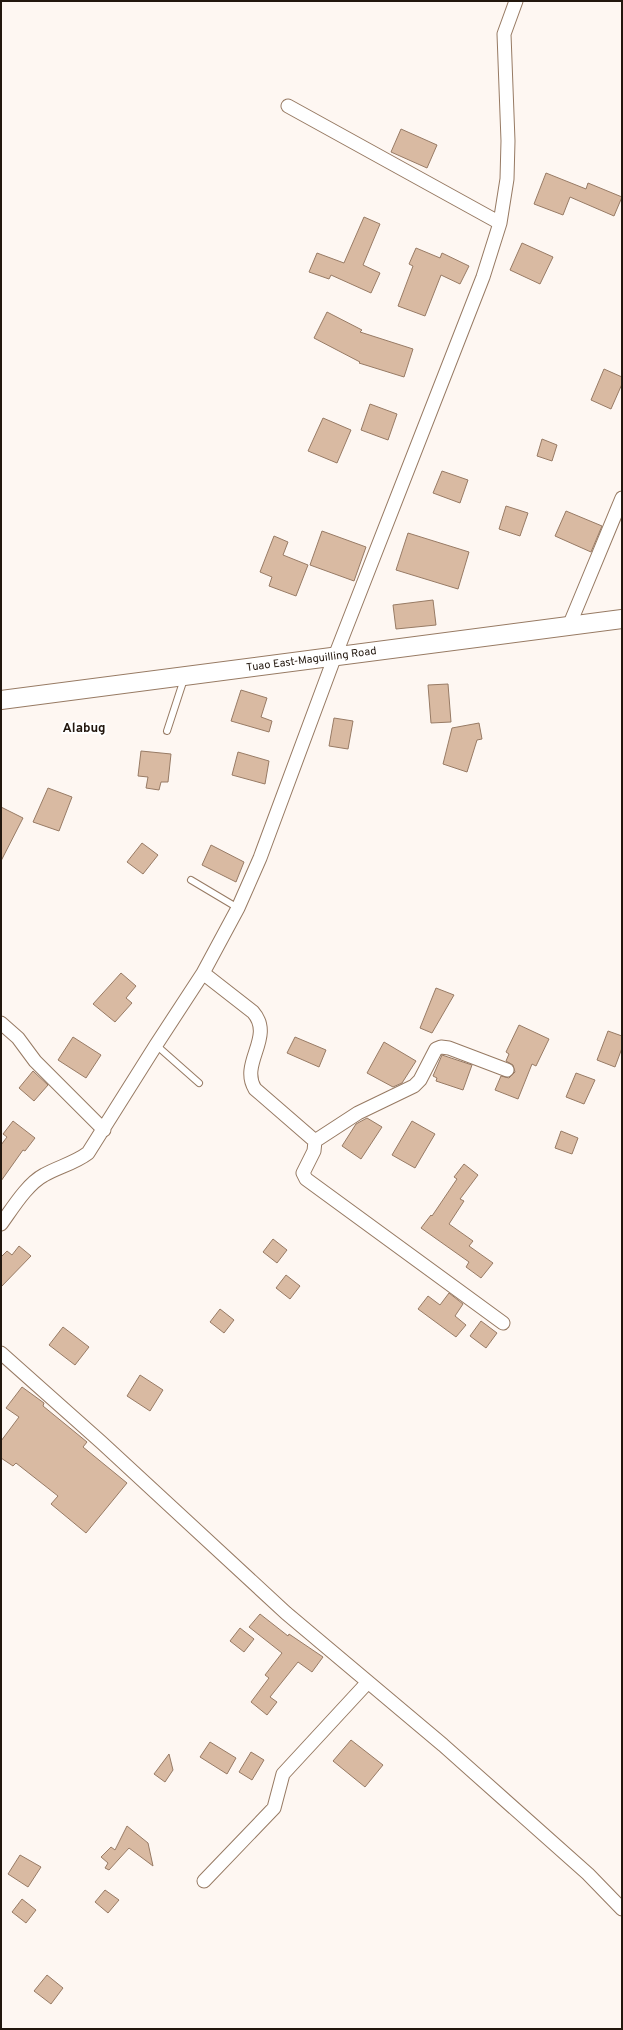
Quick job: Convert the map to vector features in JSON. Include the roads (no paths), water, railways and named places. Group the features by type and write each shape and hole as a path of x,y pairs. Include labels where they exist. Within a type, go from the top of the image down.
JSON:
{"main road":[{"name":"Tuao East-Maguilling Road","path":"1,700 622,619"}],"street":[{"path":"1,1224 19,1200 42,1176 79,1160 88,1153 203,973 238,908 260,858 335,656 483,277 500,223 506,179 508,141 504,34 516,1"},
{"path":"288,106 500,223"},
{"path":"569,626 622,498"},
{"path":"203,973 253,1012 259,1019 261,1027 260,1038 250,1074 250,1081 255,1089 315,1140"},
{"path":"1,1023 18,1038 35,1062 104,1130"},
{"path":"315,1140 358,1113 414,1086 420,1080 436,1049 440,1047 449,1048 507,1070"},
{"path":"315,1140 314,1151 304,1173 306,1179 503,1323"},
{"path":"1,1353 101,1442 286,1613 443,1745 588,1874 622,1909"},
{"path":"204,1881 274,1808 283,1774 368,1682"}],"lane":[{"path":"167,731 185,676"},
{"path":"191,880 238,908"},
{"path":"156,1045 199,1083"}],"district":[{"name":"Alabug","path":"84,729"}]}
